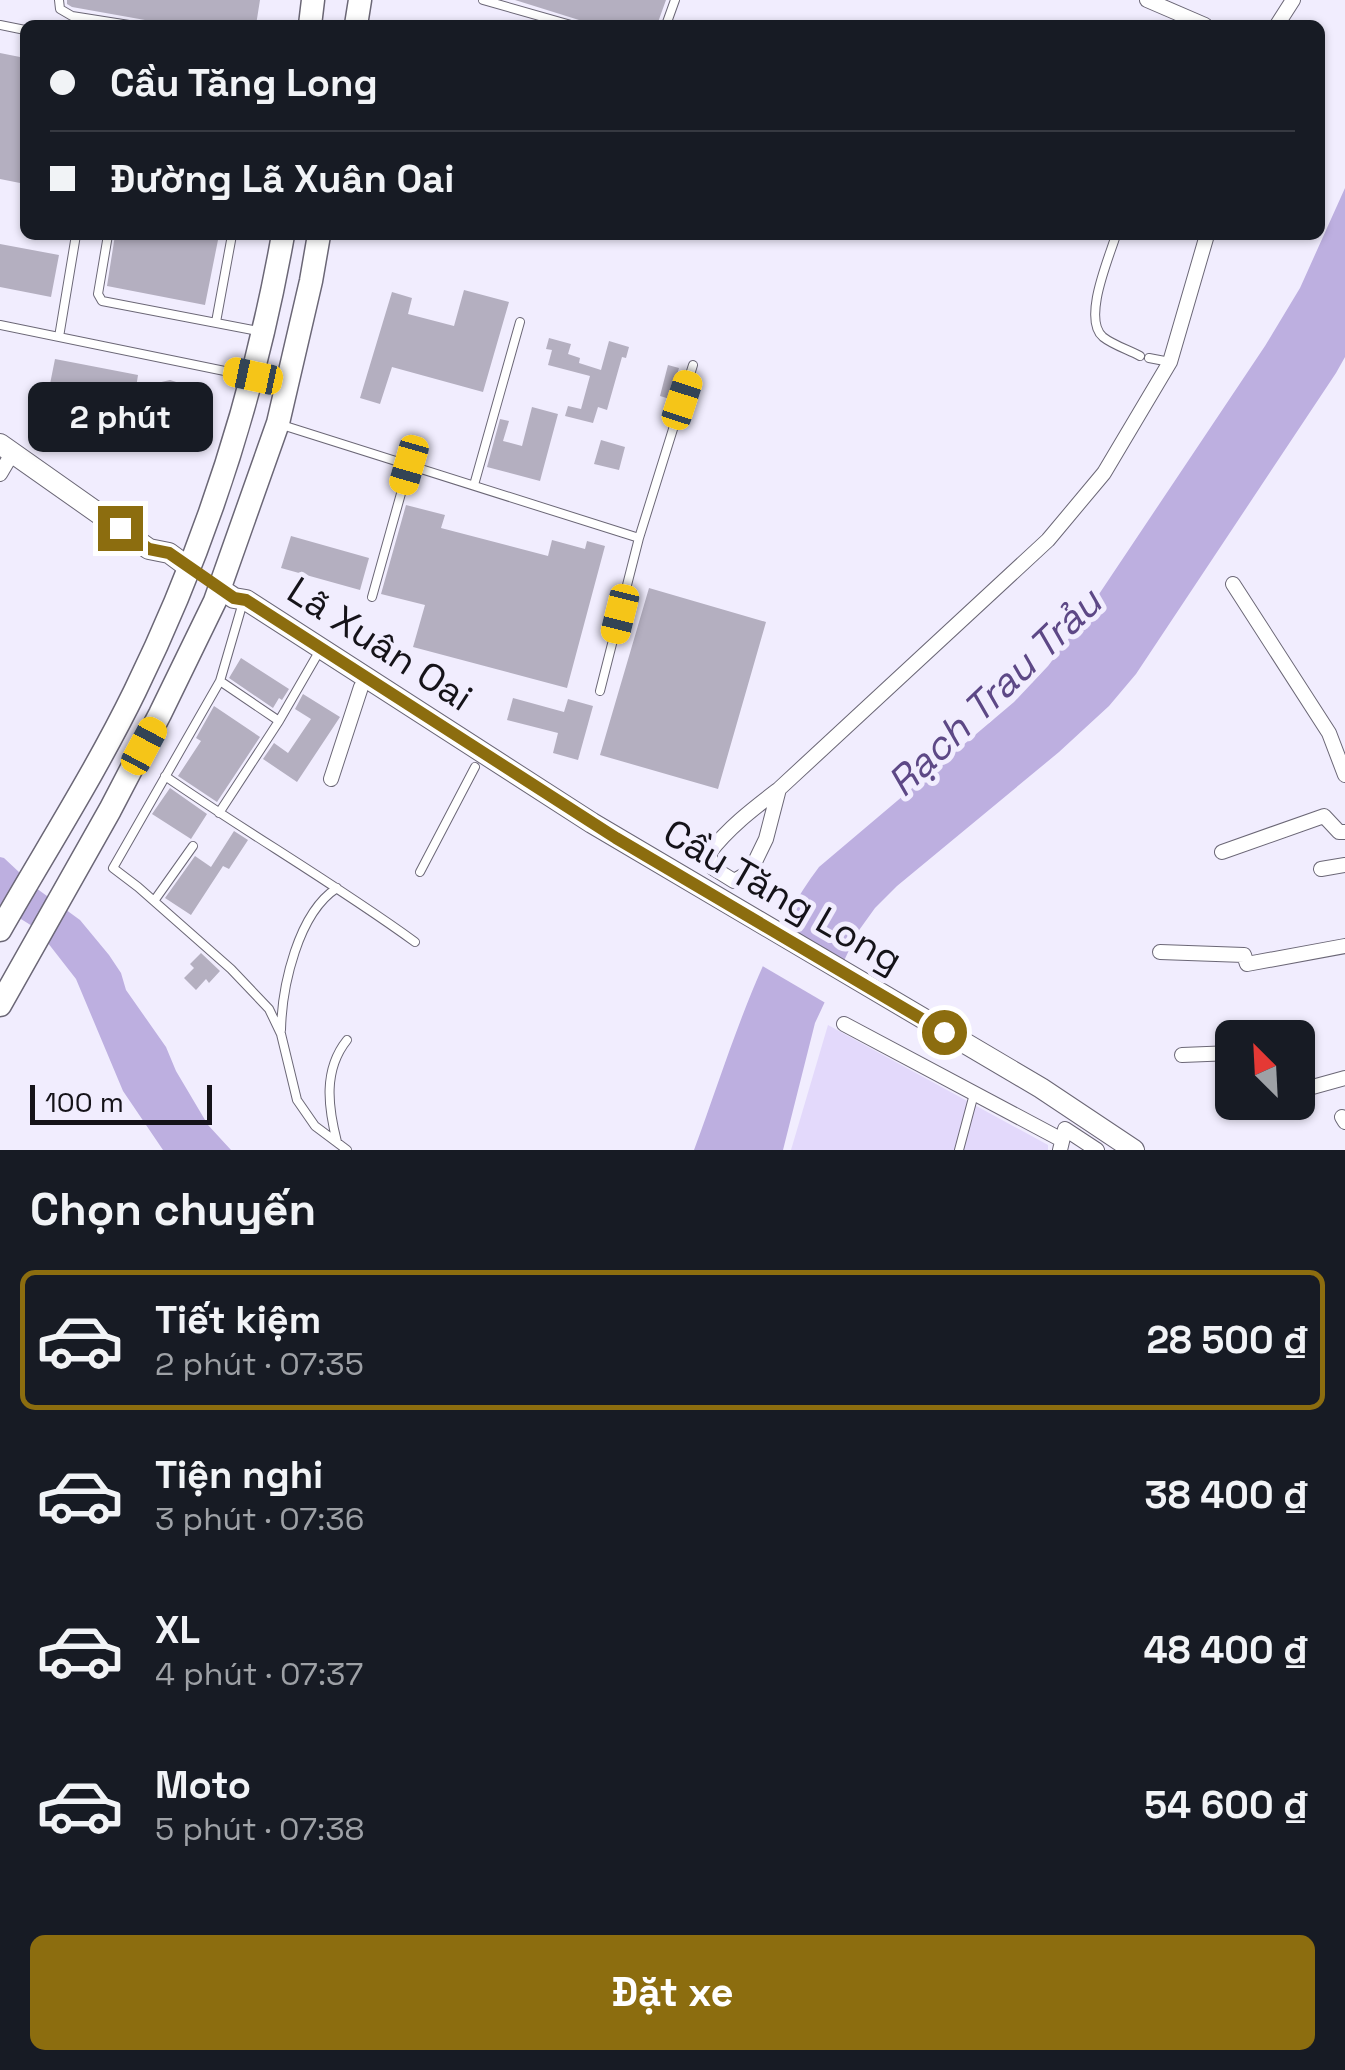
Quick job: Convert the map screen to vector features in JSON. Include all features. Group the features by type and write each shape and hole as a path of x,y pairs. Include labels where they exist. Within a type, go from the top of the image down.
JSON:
{"main road":[{"path":"264,325 261,296 272,240"},
{"path":"0,930 134,692 176,601 205,527 253,376 283,240"},
{"path":"0,1005 110,810 208,617 278,423 319,240"},
{"path":"284,399 297,386 329,240"},
{"path":"6,448 149,549 169,553 218,588"},
{"name":"Lã Xuân Oai","path":"218,588 246,600 501,763"},
{"name":"Cầu Tăng Long","path":"501,763 655,861 1041,1088 1134,1150"}],"street":[{"path":"1148,0 1194,20"},
{"path":"779,789 766,839 750,872 734,882 713,868 709,853 720,838 779,789 1048,540 1104,472 1170,362 1206,240"},
{"path":"0,474 6,448"},
{"path":"1234,584 1329,732 1345,775"},
{"path":"331,778 361,686"},
{"path":"1222,852 1324,816 1339,832 1345,832"},
{"path":"1321,869 1345,865"},
{"path":"1160,952 1244,955 1247,964 1345,946"},
{"path":"844,1024 1062,1140 1098,1150"},
{"path":"1182,1055 1215,1054"},
{"path":"1315,1087 1345,1078"}],"lane":[{"path":"59,0 60,9 72,16 97,20"},
{"path":"483,0 553,20"},
{"path":"58,337 75,240"},
{"path":"107,240 99,299 216,322 264,325"},
{"path":"216,322 231,240"},
{"path":"1114,240 1096,299 1094,319 1098,330 1104,338 1144,357 1170,362"},
{"path":"474,485 520,322"},
{"path":"0,325 253,376"},
{"path":"600,691 639,538 694,365"},
{"path":"278,423 639,538"},
{"path":"372,598 409,465"},
{"path":"241,609 220,681 113,868 249,987 268,1009 281,1034 298,1100 315,1126 347,1150"},
{"path":"219,813 316,657"},
{"path":"220,681 279,721"},
{"path":"420,872 475,766"},
{"path":"165,776 415,942"},
{"path":"154,901 192,846"},
{"path":"281,1034 291,965 300,940 318,905 337,888"},
{"path":"337,1142 330,1110 330,1078 338,1052 348,1040"},
{"path":"960,1150 974,1094"}],"shaded area":[{"path":"1345,188 1345,357 1136,674 1109,706 1059,752 875,908 857,933 815,1023 783,1150 694,1150 762,967 779,931 819,867 1014,702 1048,666 1265,346 1300,288 1322,240 1325,240"},
{"path":"0,857 80,920 109,955 208,1125 231,1150 163,1150 123,1091 76,979 37,929 0,906"},
{"path":"828,1025 1048,1145 1048,1150 791,1150"}],"pier":[{"path":"771,940 841,980 829,1005 759,964"}],"building":[{"path":"67,0 260,0 257,20 145,20 67,4"},
{"path":"515,0 666,0 659,20 579,20"},
{"path":"0,53 20,57 20,183 0,179"},
{"path":"114,240 218,240 205,305 107,286"},
{"path":"0,244 59,255 51,297 0,287"},
{"path":"464,290 509,302 483,392 392,367 380,404 360,398 392,292 412,298 408,314 454,326"},
{"path":"549,338 571,344 568,354 580,358 579,363 601,370 609,341 629,347 626,358 622,357 607,410 598,407 593,423 565,416 568,406 581,409 590,376 548,365 552,350 546,349"},
{"path":"55,359 138,375 136,388 170,380 192,387 184,411 164,405 152,408 149,395 134,397 129,420 46,404"},
{"path":"668,365 679,368 670,399 660,396"},
{"path":"532,407 558,414 540,481 487,467 500,419 509,421 503,441 522,446"},
{"path":"601,440 625,447 619,470 594,464"},
{"path":"406,505 445,515 441,528 548,556 552,540 585,549 587,541 605,546 567,688 413,647 425,605 381,594"},
{"path":"291,536 369,558 360,590 281,568"},
{"path":"649,588 766,622 718,789 600,755"},
{"path":"241,658 289,689 273,708 229,678"},
{"path":"303,694 340,717 297,782 263,759 274,743 288,753 311,719 295,709"},
{"path":"513,698 564,712 568,699 593,706 578,760 553,753 558,733 507,720"},
{"path":"214,706 260,737 217,802 178,776 201,741 196,738"},
{"path":"170,788 207,814 191,839 152,814"},
{"path":"234,831 248,840 229,869 223,866 191,915 165,898 195,856 211,867"},
{"path":"201,953 220,971 196,990 184,978"}],"route":[{"path":"120,528 149,549 169,553 234,598 246,600 616,838 944,1032"}],"water label":[{"name":"Rạch Trau Trảu","path":"994,692"}]}
